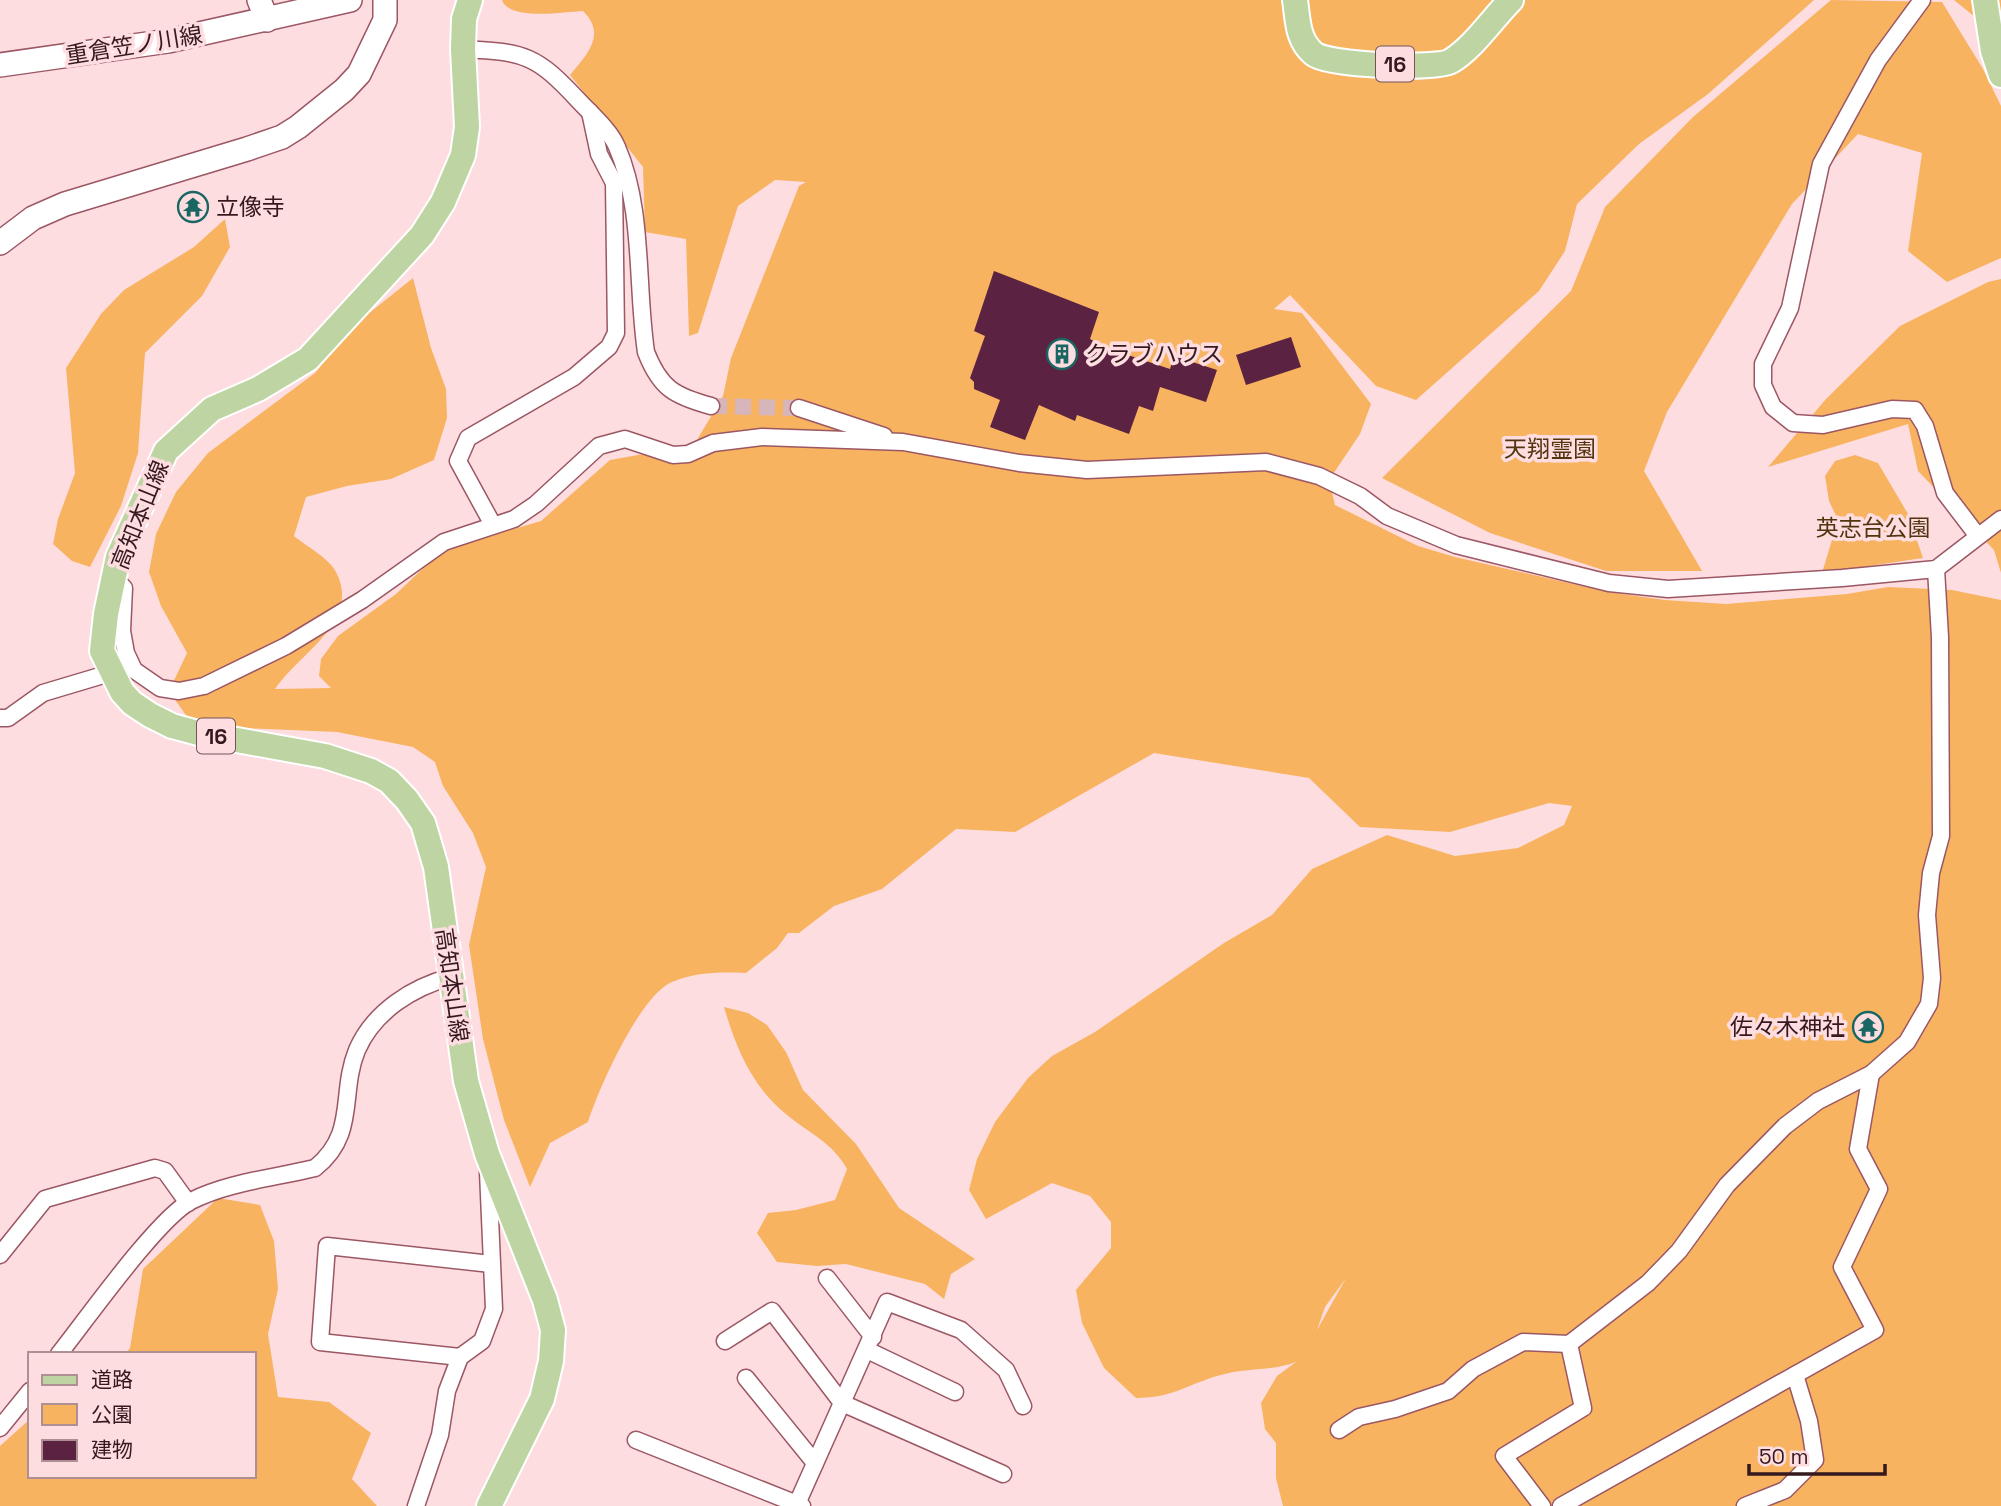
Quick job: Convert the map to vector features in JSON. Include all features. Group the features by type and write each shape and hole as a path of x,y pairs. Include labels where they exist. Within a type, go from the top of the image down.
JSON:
{"main road":[{"name":"高知本山線","path":"470,0 464,19 467,127 463,155 443,202 422,234 308,359 258,389 212,409 166,451 118,557 102,651 110,673 132,704 172,726 325,756 389,781 423,823 436,867 466,1081 488,1154 545,1300 553,1329 551,1361 542,1399 489,1506"},
{"name":"16","path":"1296,0 1300,35 1317,57 1334,61 1436,66 1456,57 1511,0"},
{"path":"1985,0 1993,51 2001,75"}],"street":[{"name":"重倉笠ノ川線","path":"0,65 168,41 263,10 350,0"},
{"path":"0,243 33,218 65,204 247,149 282,137 298,127 359,74 385,20 386,0"},
{"path":"1922,0 1878,60 1821,164 1790,308 1763,364 1763,385 1773,407 1782,416 1793,423 1810,426 1892,409 1915,410 1925,426 1945,493 1977,535"},
{"path":"464,49 514,52 543,64 590,112 616,145 631,188 646,352 655,374 669,390 710,406"},
{"path":"493,525 458,461 468,438 573,377 609,347 616,333 614,183 599,155 590,112"},
{"path":"799,408 903,442 1020,463 1087,470 1266,462 1319,475 1360,496 1387,516 1456,545 1609,583 1668,589 1842,579 1936,569 2001,519"},
{"path":"114,578 124,589 122,631 126,653 134,670 160,688 179,691 204,686 242,670 362,600 444,542 514,519 536,504 599,446 625,439 673,455 688,454 713,443 762,437 903,442"},
{"path":"1339,1430 1359,1417 1395,1409 1448,1391 1473,1369 1523,1342 1569,1344 1648,1283 1679,1251 1727,1185 1785,1126 1818,1101 1871,1074 1907,1042 1929,1004 1932,978 1927,915 1931,873 1941,836 1940,664 1936,569"},
{"path":"0,718 8,718 43,693 110,673"},
{"path":"61,1352 152,1239 188,1203 211,1192 315,1168 327,1158 337,1146 357,1051 369,1029 393,1004 421,985 451,976"},
{"path":"1561,1506 1875,1330 1842,1267 1879,1189 1858,1149 1871,1074"},
{"path":"416,1506 440,1435 447,1391 460,1357 482,1341 494,1309 488,1154"},
{"path":"0,1255 45,1199 155,1168 165,1171 188,1203"},
{"path":"460,1357 320,1342 327,1246 491,1264"},
{"path":"827,1278 870,1344 955,1392"},
{"path":"636,1440 798,1505 887,1302 961,1330 1006,1370 1023,1406"},
{"path":"725,1341 772,1311 842,1403 1003,1474"},
{"path":"1542,1506 1504,1456 1583,1408 1569,1344"},
{"path":"1745,1506 1785,1490 1815,1460 1809,1421 1795,1375"},
{"path":"746,1378 815,1462"},
{"path":"0,1428 28,1393"}],"green space":[{"path":"502,0 1814,0 1708,94 1639,144 1577,204 1565,251 1539,291 1416,400 1376,386 1290,295 1274,309 1302,313 1371,404 1360,434 1329,480 1335,505 1418,546 1608,592 1665,600 1726,604 1847,594 1888,587 1952,590 2001,600 2001,1506 1283,1506 1276,1478 1276,1443 1265,1429 1261,1403 1277,1376 1296,1362 1225,1374 1173,1393 1136,1398 1104,1368 1082,1323 1076,1290 1111,1248 1111,1222 1090,1196 1052,1183 986,1219 969,1190 977,1159 995,1122 1028,1078 1052,1056 1095,1032 1224,943 1272,915 1312,869 1387,835 1455,856 1518,848 1564,825 1572,806 1549,803 1450,832 1360,827 1309,778 1154,753 1015,832 956,829 882,889 834,906 799,933 788,933 777,948 746,973 700,974 672,982 660,990 647,1005 622,1045 588,1122 550,1143 530,1187 504,1120 483,1039 469,945 486,867 473,833 443,786 435,762 413,747 337,732 241,728 190,721 169,691 187,653 161,606 149,572 156,534 176,492 208,453 315,373 353,326 413,278 431,348 446,389 447,418 434,460 391,479 347,486 306,497 294,536 333,567 342,590 341,606 324,636 275,689 331,688 319,676 321,659 338,636 396,594 452,541 500,533 541,521 610,460 694,445 723,396 731,358 799,186 806,182 775,180 738,206 698,333 689,336 686,239 645,232 643,167 570,75 592,44 594,36 590,20 583,11 538,14 515,11 507,7","holes":["1346,1278 1317,1330 1325,1307"]},
{"name":"天翔霊園","path":"1831,0 1942,2 1983,69 2001,106 2001,258 1947,282 1908,251 1922,153 1858,134 1792,204 1667,412 1644,471 1702,571 1606,571 1490,533 1382,478 1571,291 1605,207 1693,117"},
{"path":"1954,0 2001,0 2001,38 2000,37"},
{"path":"225,219 230,247 202,296 145,353 138,453 121,506 90,567 72,561 53,544 58,519 75,473 66,368 101,314 124,290 194,247"},
{"path":"2001,279 2001,573 1994,550 1918,471 1908,424 1768,467 1826,399 1900,326 1988,282"},
{"name":"英志台公園","path":"1855,455 1878,463 1908,514 1923,558 1822,573 1838,520 1829,501 1825,476 1835,461"},
{"path":"724,1007 748,1013 767,1025 786,1052 803,1090 856,1144 899,1208 975,1259 951,1274 944,1299 925,1284 846,1264 817,1266 777,1262 757,1233 768,1213 796,1210 835,1200 847,1169 828,1145 787,1115 764,1092 740,1052"},
{"path":"218,1198 260,1205 274,1241 278,1289 268,1334 278,1397 329,1402 371,1433 352,1479 377,1506 0,1506 0,1446 28,1421 28,1478 256,1478 256,1352 127,1352 130,1348 143,1269"}],"building":[{"name":"立像寺","path":"194,192 207,212 191,222 179,202"},
{"name":"クラブハウス","path":"994,271 1099,312 1090,339 1107,348 1170,369 1174,356 1217,370 1206,402 1160,387 1153,411 1139,406 1129,434 1077,415 1075,421 1039,405 1025,440 990,427 1000,400 974,389 974,382 970,378 985,336 974,331"},
{"path":"1291,337 1301,367 1246,385 1236,355"},
{"name":"佐々木神社","path":"1861,1014 1882,1022 1874,1040 1854,1032"}],"tunnel":[{"path":"711,406 799,408"}],"place":[{"name":"立像寺","path":"193,207"},
{"name":"クラブハウス","path":"1062,354"},
{"name":"佐々木神社","path":"1868,1027"}]}
